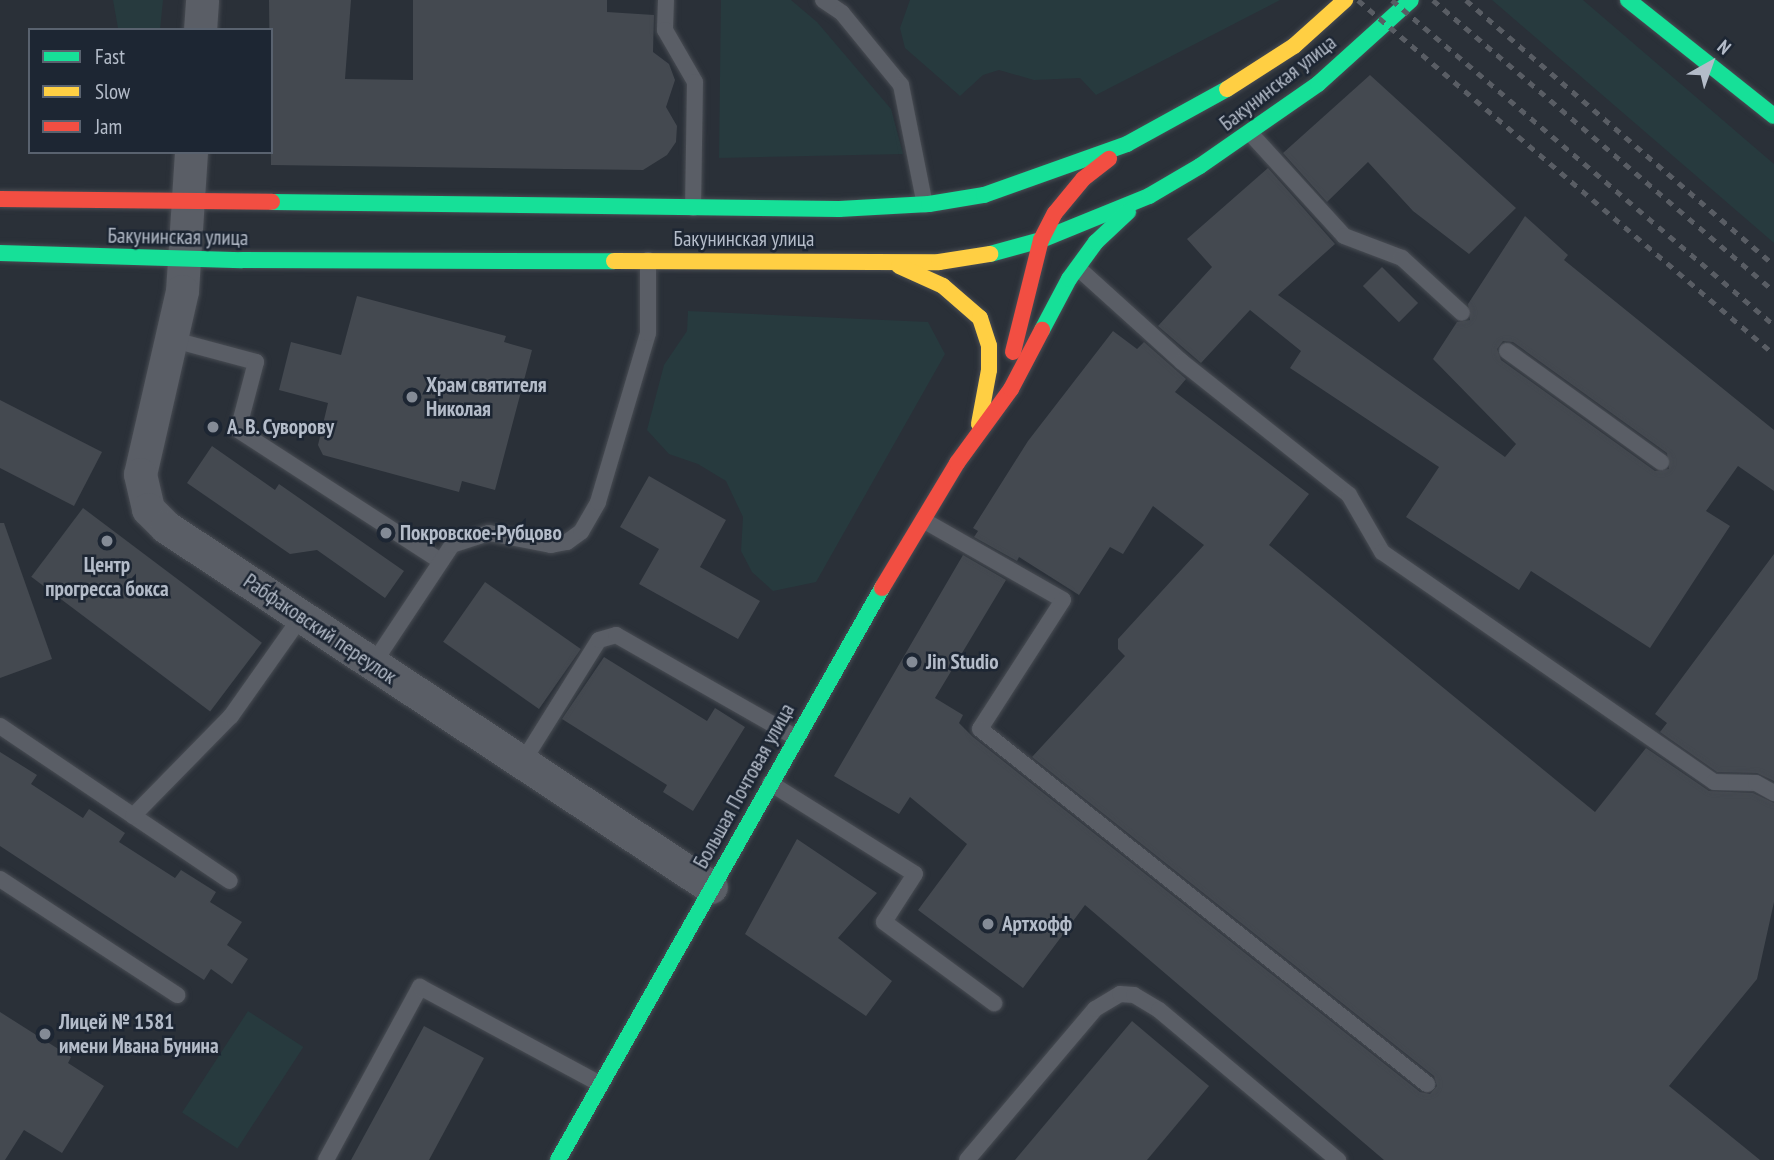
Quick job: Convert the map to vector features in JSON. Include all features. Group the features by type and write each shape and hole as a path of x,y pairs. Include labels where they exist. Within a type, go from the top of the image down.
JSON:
{"main road":[{"name":"Бакунинская улица","path":"0,199 693,208 925,205 984,195 1127,144 1250,76 1294,46 1345,0"},
{"name":"Бакунинская улица","path":"0,253 185,258 939,262 1041,240 1149,196 1251,134 1318,84 1411,0"},
{"path":"1628,0 1774,116"},
{"name":"Большая Почтовая улица","path":"975,438 1014,350 1041,240 1055,213 1083,179 1127,144"},
{"name":"Большая Почтовая улица","path":"558,1160 795,737 923,520 975,438 1011,389 1076,267 1118,220 1149,196"},
{"path":"888,260 943,286 980,318 989,346 989,370 975,438"}],"street":[{"path":"200,28 202,0"},
{"name":"Рабфаковский переулок","path":"191,154 186,202 185,258 174,340 140,474 141,493 148,509 166,527 711,887"}],"lane":[{"path":"666,0 665,30 695,82 693,208"},
{"path":"823,0 842,13 901,85 925,205"},
{"path":"1251,134 1344,236 1402,258 1462,313"},
{"path":"373,664 439,560 452,545 472,535 489,533 551,545 567,542 581,532 598,502 648,333 648,260"},
{"path":"1076,267 1182,362 1349,495 1382,552 1714,782 1756,783 1774,793"},
{"path":"174,340 256,362 238,430 439,560"},
{"path":"1507,351 1661,462"},
{"path":"923,520 1063,600 980,729 1427,1084"},
{"path":"133,816 231,716 301,617"},
{"path":"522,763 600,640 617,635 795,737"},
{"path":"0,726 230,881"},
{"path":"770,783 915,874 884,922 994,1003"},
{"path":"0,879 177,995"},
{"path":"326,1160 420,987 600,1084"},
{"path":"967,1160 1095,1009 1120,994 1134,995 1159,1010 1338,1160"}],"green space":[{"path":"113,0 163,0 160,28 118,28"},
{"path":"721,0 791,0 817,22 891,109 903,154 719,158"},
{"path":"910,0 1280,0 1096,95 1080,78 1034,80 999,70 983,75 960,96 905,48 900,28"},
{"path":"1492,0 1583,0 1774,164 1774,243"},
{"path":"688,311 928,322 945,354 816,582 773,591 752,572 741,551 743,517 726,481 698,464 669,454 647,430 664,365 687,331"},
{"path":"248,1011 303,1047 237,1148 182,1112"}],"building":[{"path":"269,0 351,0 345,79 413,80 413,0 607,0 607,12 654,15 653,52 669,64 675,80 666,107 677,126 676,142 667,155 643,170 271,165 273,28 269,28"},
{"path":"1370,75 1516,208 1469,254 1413,211 1368,162 1327,202 1283,153"},
{"path":"1268,168 1335,244 1278,295 1505,457 1516,444 1433,359 1457,322 1470,320 1468,304 1525,216 1568,255 1564,260 1774,430 1774,491 1738,466 1706,511 1730,526 1650,648 1531,571 1519,590 1406,517 1439,467 1290,368 1301,351 1250,310 1201,363 1158,326 1212,267 1187,239","holes":["1503,341 1513,342 1667,453 1669,469 1655,471 1501,360 1497,349"]},
{"path":"1382,267 1418,303 1399,322 1363,286"},
{"name":"Храм святителя Николая","path":"357,296 506,336 504,342 532,350 495,490 462,481 459,492 323,455 318,445 328,403 279,390 291,342 341,355"},
{"path":"1113,331 1137,349 1144,342 1186,379 1175,392 1309,494 1269,545 1595,812 1646,748 1709,791 1753,793 1774,803 1774,902 1757,979 1669,1086 1760,1160 1384,1160 1085,905 1023,988 918,910 967,844 910,797 899,814 834,776 963,555 1006,580 935,698 963,715 959,723 973,737 1420,1092 1430,1094 1437,1086 1434,1076 1032,757 1125,656 1118,649 1118,639 1204,545 1153,506 1123,554 1110,547 1079,595 1019,557 1017,561 974,537 978,531 973,528 1028,441"},
{"path":"0,400 102,452 74,506 0,468"},
{"path":"212,446 275,490 279,484 404,571 385,598 317,550 290,554 187,483"},
{"path":"649,476 726,520 700,567 760,601 738,639 639,584 659,549 620,527"},
{"path":"83,508 262,643 210,711 31,577"},
{"path":"0,523 4,523 52,659 0,678"},
{"path":"1774,554 1774,781 1757,773 1717,772 1660,732 1667,723 1655,714"},
{"path":"485,582 581,649 539,709 443,642"},
{"path":"604,657 707,721 715,708 745,727 693,811 663,792 667,785 562,719"},
{"path":"0,752 37,775 31,784 83,818 89,809 125,833 119,842 175,878 181,870 216,892 210,902 242,922 227,945 248,959 232,984 211,969 204,980 0,846"},
{"path":"797,839 877,893 838,938 892,981 866,1016 745,934"},
{"path":"0,1012 71,1057 68,1063 104,1086 62,1153 24,1130 5,1160 0,1160"},
{"path":"1132,1021 1209,1086 1147,1160 1015,1160"},
{"path":"424,1026 484,1058 429,1160 351,1160"}],"railway":[{"path":"1358,0 1774,354"},
{"path":"1392,0 1774,325"},
{"path":"1433,0 1774,291"},
{"path":"1466,0 1774,265"}],"traffic: fast":[{"path":"990,254 1041,240 1149,196 1200,166 1318,84 1411,0"},
{"path":"1628,0 1774,116"},
{"path":"272,202 839,209 929,204 984,195 1127,144 1227,89"},
{"path":"1042,330 1069,279 1096,242 1128,212"},
{"path":"0,253 242,260 614,261"},
{"path":"558,1160 882,588"}],"traffic: slow":[{"path":"1227,89 1294,46 1345,0"},
{"path":"614,261 939,262 990,254"},
{"path":"899,266 943,286 980,318 989,346 989,370 979,424"}],"traffic: jam":[{"path":"1013,352 1041,240 1055,213 1083,179 1109,159"},
{"path":"0,199 272,202"},
{"path":"882,588 957,463 1011,389 1042,330"}],"place":[{"name":"Храм святителя Николая","path":"412,397"},
{"name":"А. В. Суворову","path":"213,427"},
{"name":"Покровское-Рубцово","path":"386,533"},
{"name":"Центр прогресса бокса","path":"107,541"},
{"name":"Jin Studio","path":"912,662"},
{"name":"Артхофф","path":"988,924"},
{"name":"Лицей № 1581 имени Ивана Бунина","path":"45,1034"}]}
